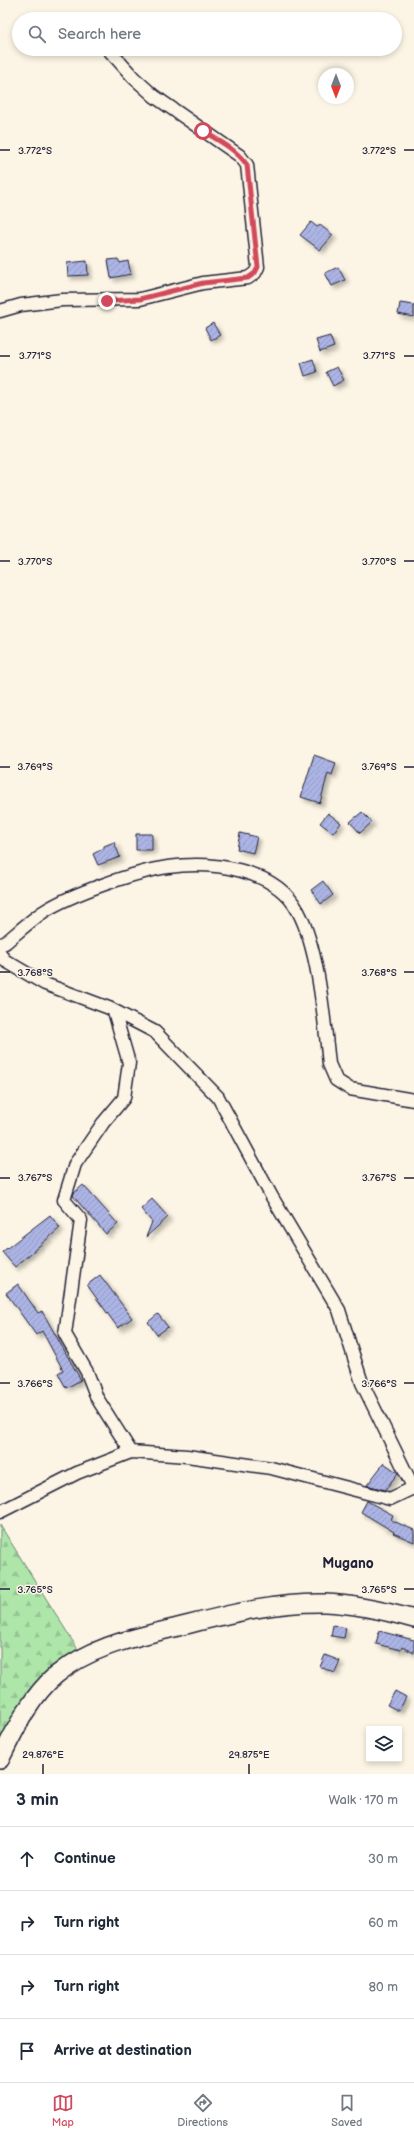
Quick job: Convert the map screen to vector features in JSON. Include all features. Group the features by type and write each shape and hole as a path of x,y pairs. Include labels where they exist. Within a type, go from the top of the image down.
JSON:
{"main road":[{"path":"0,1760 18,1724 37,1696 56,1675 87,1654 119,1642 258,1607 292,1603 326,1603 377,1609 414,1619"}],"street":[{"path":"0,311 21,305 62,300 107,301 140,299 203,283 248,278 255,273 258,267 247,165 240,156 154,96 134,78 114,56"},
{"path":"0,944 6,943 43,912 75,897 123,878 168,867 222,866 258,876 281,890 294,905 312,944 329,1064 336,1080 350,1089 414,1100"},
{"path":"0,953 4,960 45,984 114,1011 155,1032 218,1097 272,1197 339,1310 362,1383 413,1488 390,1499 271,1468 187,1456 131,1452 77,1473 0,1512"},
{"path":"114,1011 129,1063 124,1098 103,1123 75,1164 64,1200 81,1220 65,1334 88,1372 97,1398 131,1452"}],"green space":[{"path":"0,1525 82,1656 0,1748"}],"building":[{"path":"311,222 317,227 320,225 333,235 320,250 300,235"},
{"path":"118,259 120,263 128,261 131,274 111,278 108,260"},
{"path":"87,261 88,275 68,276 67,263"},
{"path":"338,267 345,280 332,286 325,273"},
{"path":"400,303 414,305 414,317 398,314"},
{"path":"213,323 220,335 211,340 205,328"},
{"path":"330,336 334,347 320,352 316,340"},
{"path":"313,359 317,372 305,376 301,363"},
{"path":"337,367 344,380 333,386 326,372"},
{"path":"314,755 336,763 332,775 328,773 320,803 301,797"},
{"path":"362,812 372,822 360,833 350,822"},
{"path":"328,813 341,823 333,833 320,823"},
{"path":"240,833 257,837 253,853 237,849"},
{"path":"136,834 152,834 152,850 136,850"},
{"path":"114,842 120,857 98,865 93,854 104,848 104,846"},
{"path":"323,881 333,895 321,904 311,890"},
{"path":"83,1185 118,1224 106,1234 73,1196 74,1193"},
{"path":"152,1199 168,1217 146,1237 152,1222 141,1209"},
{"path":"50,1215 60,1228 15,1267 2,1252"},
{"path":"100,1275 132,1318 118,1328 87,1285"},
{"path":"18,1284 38,1313 42,1311 81,1380 66,1388 58,1373 63,1370 42,1331 36,1335 6,1293"},
{"path":"158,1314 168,1327 157,1335 148,1322"},
{"path":"384,1463 398,1473 385,1490 367,1485"},
{"path":"367,1501 393,1515 391,1520 414,1530 414,1542 393,1533 394,1532 361,1512"},
{"path":"333,1625 346,1628 344,1638 331,1636"},
{"path":"379,1631 414,1640 414,1653 402,1647 401,1650 376,1644"},
{"path":"325,1655 340,1661 335,1673 320,1667"},
{"path":"395,1691 406,1697 399,1711 387,1705"}],"district":[{"name":"Mugano","path":"348,1563"}],"route":[{"path":"107,301 140,299 203,283 248,278 255,273 258,267 247,165 240,156 231,149 203,131"}]}
